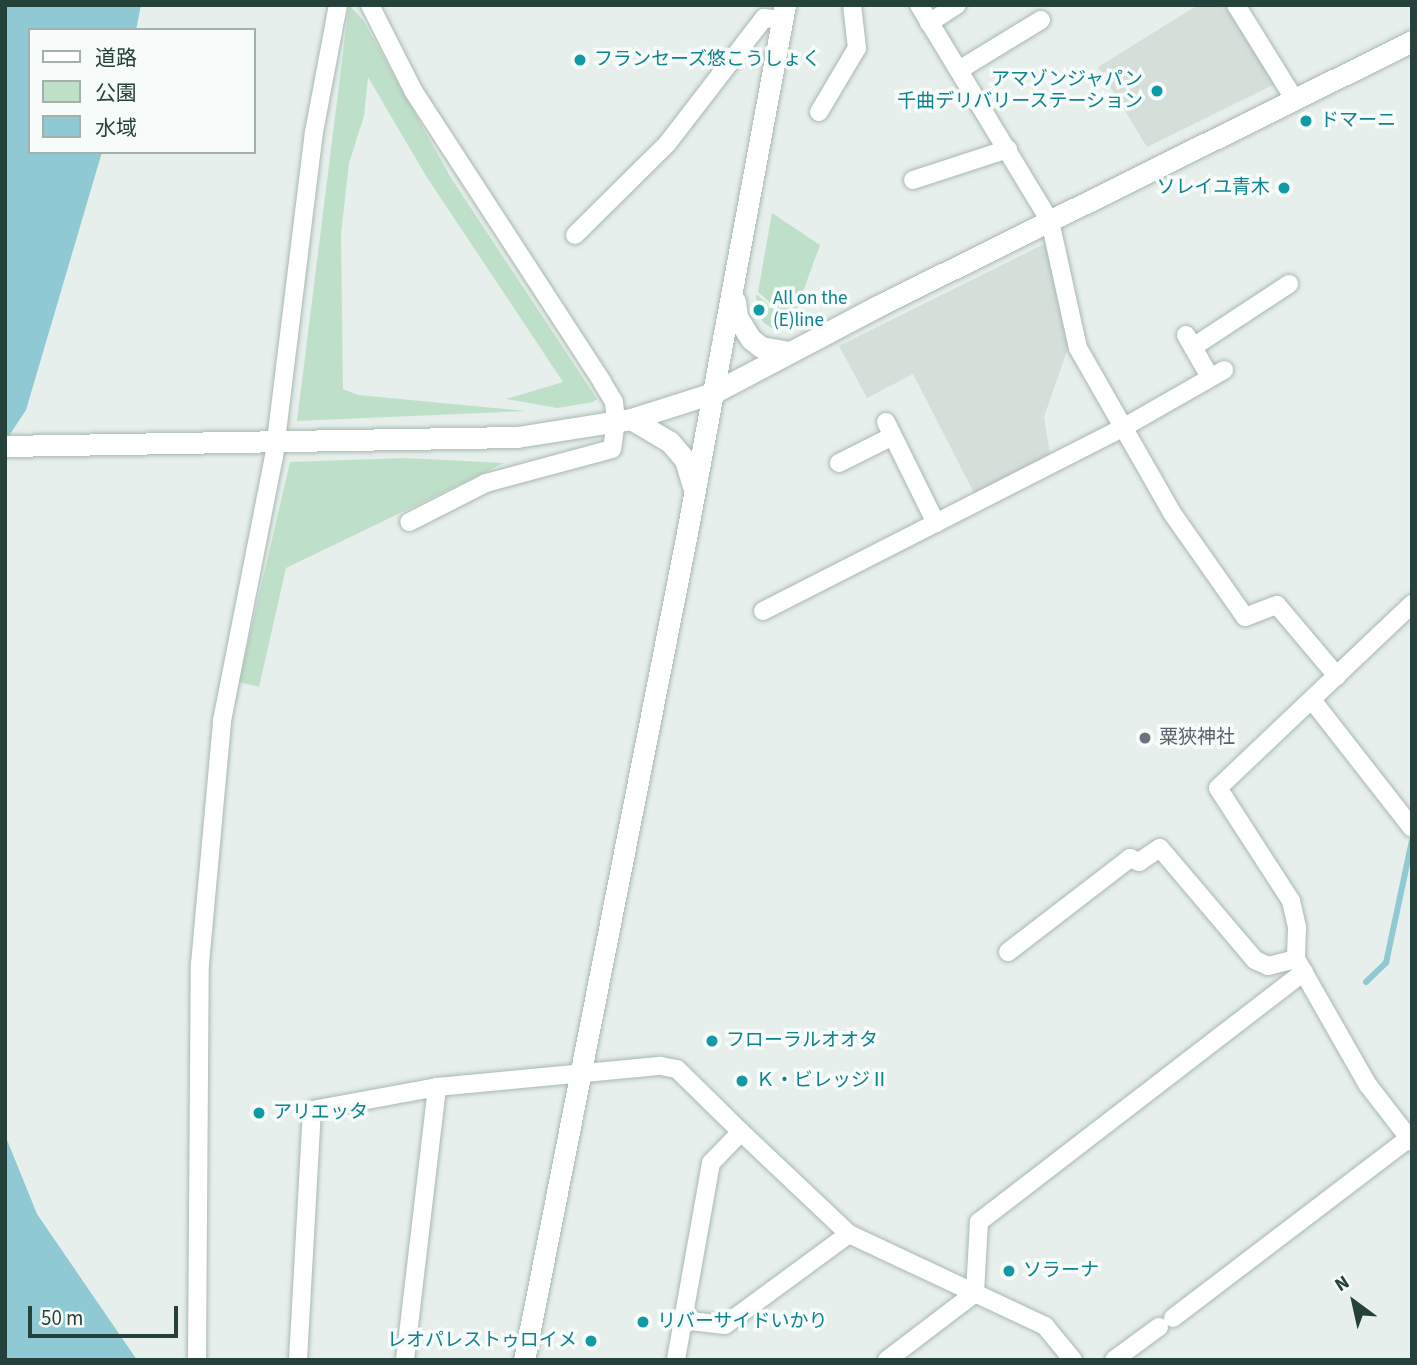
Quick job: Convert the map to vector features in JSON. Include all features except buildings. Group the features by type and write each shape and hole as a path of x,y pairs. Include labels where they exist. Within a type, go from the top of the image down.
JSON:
{"street":[{"path":"197,1360 200,964 222,721 276,443 313,145 338,5"},
{"path":"370,5 414,92 602,382 623,420 670,442 685,460 694,488"},
{"path":"819,112 857,48 852,5"},
{"path":"919,5 1050,221 1078,348 1126,426 1172,513 1245,617 1277,605 1338,676"},
{"path":"929,23 957,5"},
{"path":"1236,5 1293,96"},
{"path":"524,1360 713,393 784,13 764,18 667,144 575,234"},
{"path":"959,70 1041,20"},
{"path":"5,446 517,437 623,420 713,393 1293,96 1412,41"},
{"path":"913,180 1008,149"},
{"path":"763,611 1126,426 1217,373 1189,341 1268,288 1289,284"},
{"path":"733,285 741,328 761,346 790,352"},
{"path":"409,522 486,484 612,449 623,420"},
{"path":"839,463 890,429 936,523"},
{"path":"1114,1360 1411,1139 1368,1085 1300,965 1291,901 1219,788 1412,604"},
{"path":"1312,700 1412,828"},
{"path":"1008,952 1130,858 1139,862 1160,848 1255,960 1268,965 1300,965"},
{"path":"887,1360 975,1293 979,1222 1300,965"},
{"path":"298,1360 312,1110 437,1087 661,1066 677,1069 849,1234 1045,1326 1073,1360"},
{"path":"405,1360 437,1087"},
{"path":"676,1360 711,1163 741,1132"},
{"path":"682,1320 725,1325 849,1234"}],"shaded area":[{"path":"1198,5 1224,5 1275,84 1147,147 1098,67"},
{"path":"1046,243 1068,348 1044,417 1050,454 974,493 913,374 867,398 839,346"}],"green space":[{"path":"349,5 363,20 451,178 597,399 593,402 557,408 506,399 563,382 426,176 368,77 364,116 349,163 341,234 343,389 358,395 527,411 297,421"},
{"path":"772,213 820,245 792,322 758,292"},
{"path":"756,294 793,326 772,328 764,323 758,315"},
{"path":"405,458 504,463 286,568 259,687 239,682 290,462"}],"water":[{"path":"5,5 141,5 136,28 28,28 28,154 101,154 26,410 5,442"},
{"path":"5,1135 37,1214 137,1360 5,1360"}],"waterway":[{"path":"1366,982 1386,963 1412,841"}],"place":[{"name":"フランセーズ悠こうしょく","path":"580,60"},
{"name":"アマゾンジャパン 千曲デリバリーステーション","path":"1157,91"},
{"name":"ドマーニ","path":"1306,121"},
{"name":"ソレイユ青木","path":"1284,188"},
{"name":"All on the (E)line","path":"759,310"},
{"name":"粟狹神社","path":"1145,738"},
{"name":"フローラルオオタ","path":"712,1041"},
{"name":"Ｋ・ビレッジⅡ","path":"742,1081"},
{"name":"アリエッタ","path":"259,1113"},
{"name":"ソラーナ","path":"1009,1271"},
{"name":"リバーサイドいかり","path":"643,1322"},
{"name":"レオパレストゥロイメ","path":"591,1341"}]}
